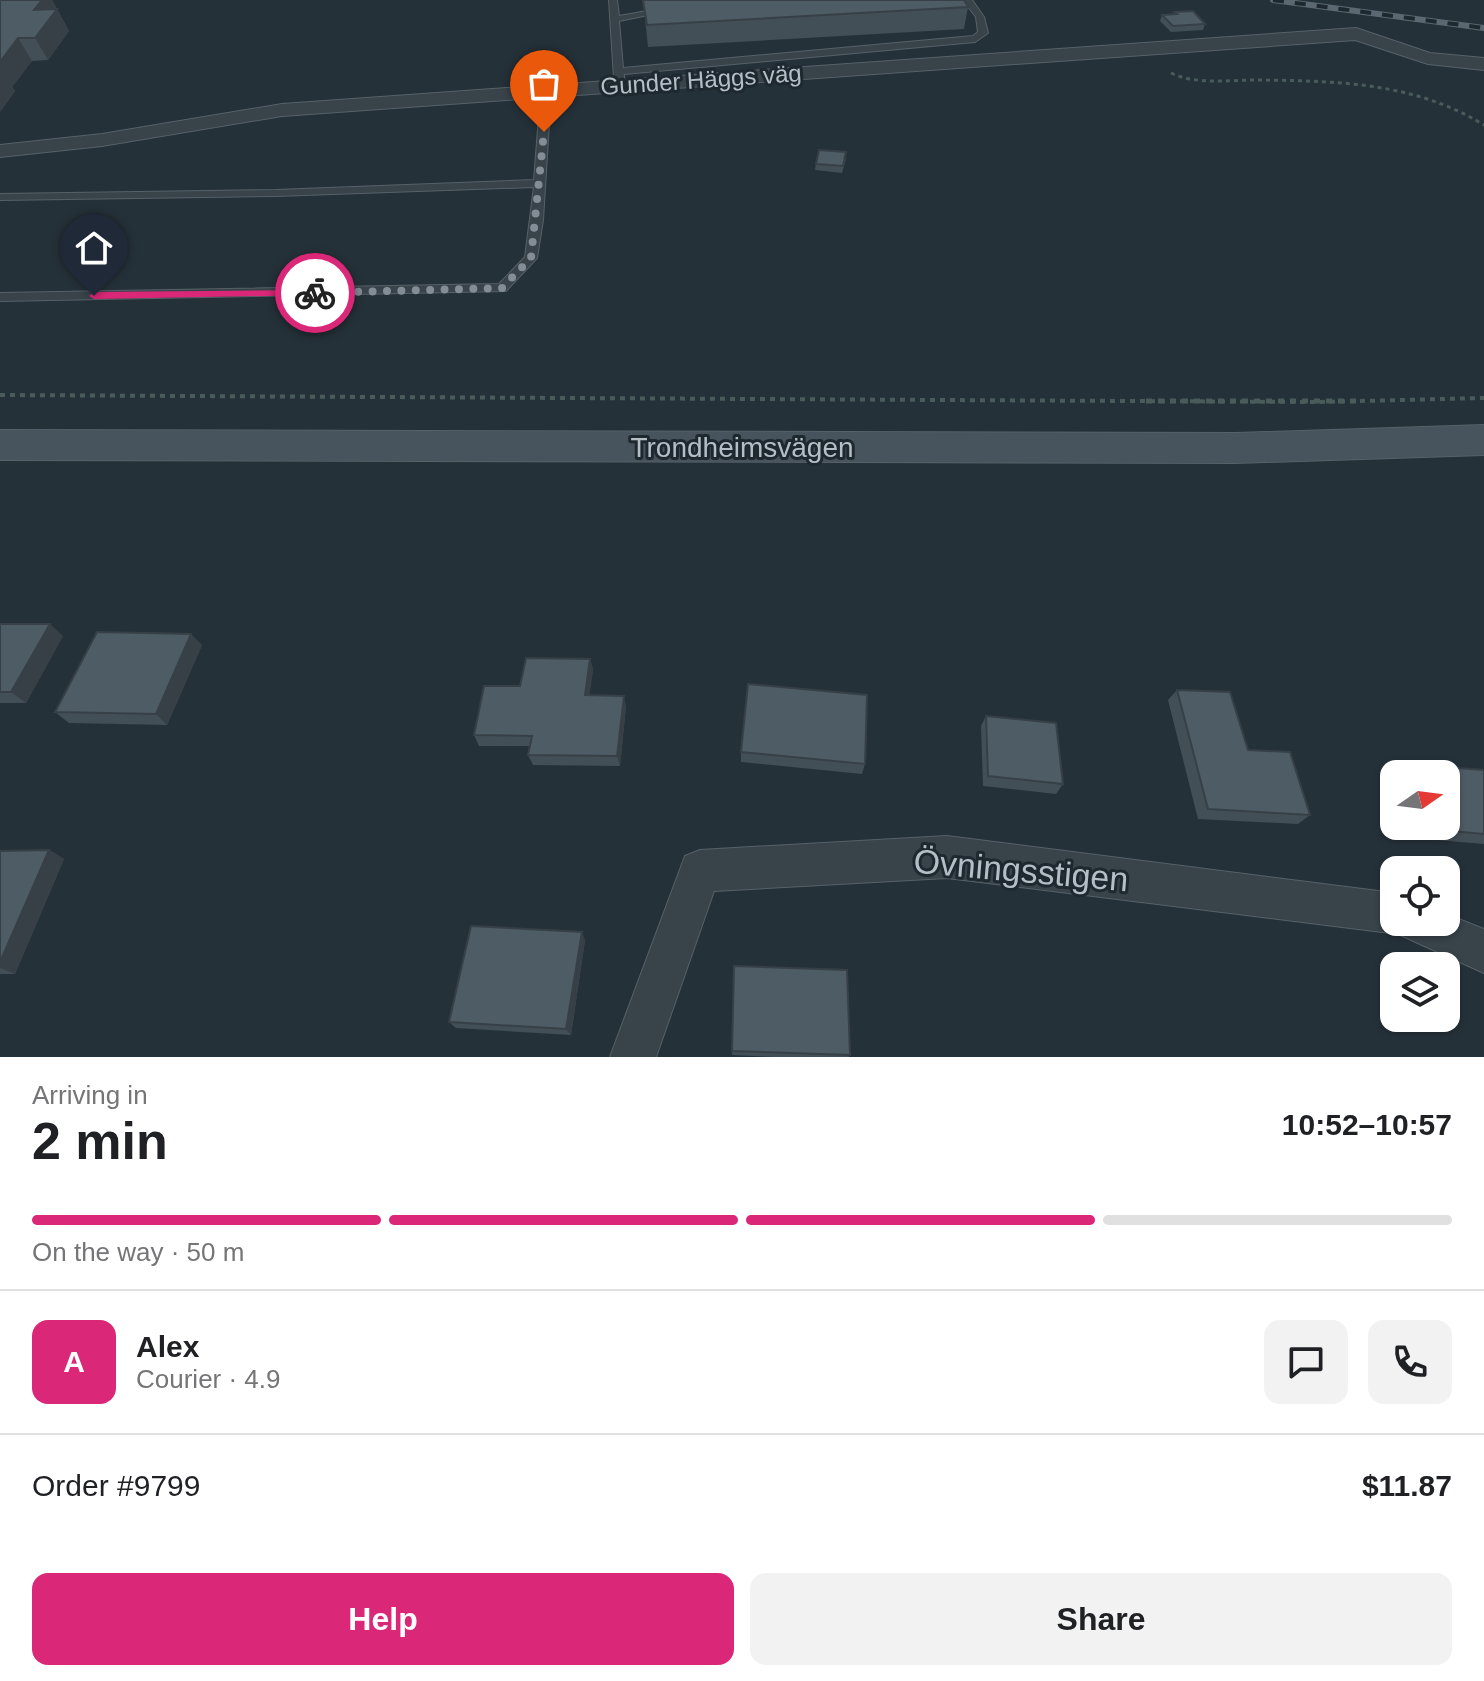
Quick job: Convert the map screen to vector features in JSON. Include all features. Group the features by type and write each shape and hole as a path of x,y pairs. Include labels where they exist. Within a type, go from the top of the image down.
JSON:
{"main road":[{"name":"Trondheimsvägen","path":"0,445 1159,448 1484,440"}],"street":[{"name":"Gunder Häggs väg","path":"0,151 102,140 282,110 546,91 619,79 1356,34 1428,58 1484,64"},
{"name":"Övningsstigen","path":"633,1057 700,871 947,857 1380,912"},
{"path":"1448,936 1484,951"}],"lane":[{"path":"613,0 619,79 975,39 983,33 983,26 967,0"},
{"path":"615,19 674,9"},
{"path":"0,297 502,288 531,258 546,91"},
{"path":"0,197 276,193 540,183"}],"path":[{"path":"1169,71 1176,76 1320,82 1416,93 1447,102 1484,125"},
{"path":"0,395 1286,402 1484,398"}],"building":[{"path":"0,0 42,0 34,10 57,9 35,38 18,38 0,62"},
{"path":"643,0 964,0 968,7 647,25"},
{"path":"1193,11 1205,24 1173,26 1162,15 1177,14 1174,12"},
{"path":"819,150 846,152 843,166 816,164"},
{"path":"0,624 50,624 11,692 0,692"},
{"path":"97,632 191,634 156,714 55,712"},
{"path":"526,658 590,659 585,695 624,696 617,756 528,755 532,736 474,735 484,686 520,686"},
{"path":"748,684 867,695 865,764 741,752"},
{"path":"1177,690 1230,692 1248,750 1290,752 1310,815 1208,809"},
{"path":"986,716 1056,723 1063,784 988,776"},
{"path":"1460,768 1484,770 1484,834 1460,832"},
{"path":"49,850 0,962 0,851"},
{"path":"471,926 582,932 566,1029 449,1022"},
{"path":"734,966 847,970 850,1055 732,1051"}],"railway":[{"path":"1273,0 1484,28"}],"way so far":[{"path":"315,293 502,288 531,258 544,132"}],"route":[{"path":"94,296 315,293"}]}
